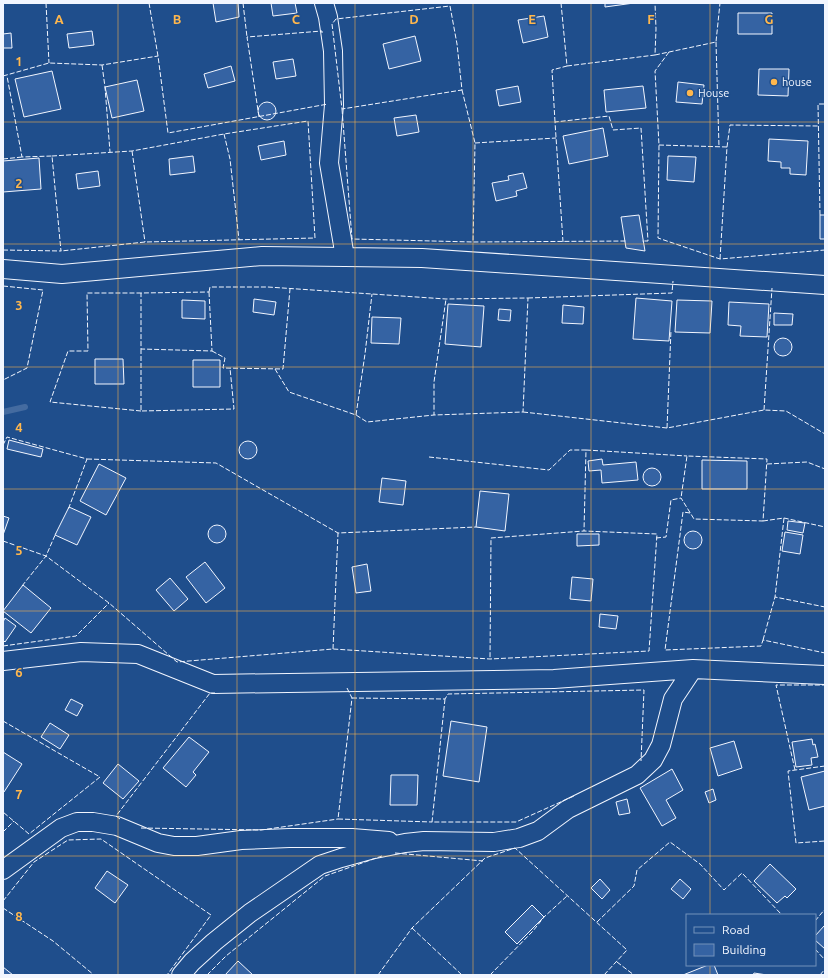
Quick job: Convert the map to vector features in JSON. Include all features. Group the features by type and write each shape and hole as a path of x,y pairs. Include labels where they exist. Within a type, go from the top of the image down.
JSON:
{"street":[{"path":"324,3 328,17 333,51 334,105 329,163 345,257"},
{"path":"3,269 62,274 262,256 422,258 825,285"},
{"path":"3,662 81,652 138,654 213,684 554,679 693,669 825,675"},
{"path":"181,975 192,962 214,942 250,913 320,865 370,850 405,843 424,841 494,842 519,838 538,831 568,809 637,775 653,760 661,745 673,699 693,669"},
{"path":"3,870 61,828 77,822 93,822 117,826 158,843 174,846 197,846 241,840 323,837 380,839 405,843"}],"building":[{"path":"213,3 238,3 239,17 216,22"},
{"path":"271,3 295,3 297,13 273,16"},
{"path":"605,3 634,3 605,7"},
{"path":"738,13 772,13 772,34 738,34"},
{"path":"544,16 548,37 523,43 518,20"},
{"path":"92,31 94,45 69,48 67,34"},
{"path":"11,33 12,48 3,48 3,34"},
{"path":"415,36 421,61 389,69 383,44"},
{"path":"293,59 296,76 276,79 273,62"},
{"path":"231,66 235,81 208,88 204,74"},
{"name":"house","path":"759,69 789,69 788,96 758,95"},
{"path":"52,71 61,109 24,117 15,79"},
{"path":"137,80 144,111 112,118 105,87"},
{"name":"House","path":"678,82 704,85 702,104 676,102"},
{"path":"518,86 521,102 499,106 496,90"},
{"path":"643,86 646,108 606,112 604,90"},
{"path":"267,102 273,105 276,111 273,117 267,120 261,117 258,111 261,105"},
{"path":"416,115 419,132 397,136 394,118"},
{"path":"603,128 608,156 569,164 563,136"},
{"path":"769,139 808,141 806,175 790,174 790,168 781,168 781,162 768,161"},
{"path":"284,141 286,155 261,160 258,146"},
{"path":"193,156 195,172 170,175 169,159"},
{"path":"668,156 696,157 694,182 667,180"},
{"path":"39,158 41,189 3,192 3,161"},
{"path":"98,171 100,186 78,189 76,174"},
{"path":"523,173 527,188 516,191 517,196 496,201 492,183 509,180 508,176"},
{"path":"639,215 645,251 626,248 621,217"},
{"path":"820,215 825,215 825,239 820,239"},
{"path":"636,298 672,301 669,341 633,339"},
{"path":"254,299 276,302 274,315 253,312"},
{"path":"182,300 205,301 205,319 182,318"},
{"path":"677,300 712,301 710,333 675,332"},
{"path":"729,302 769,304 767,337 740,336 741,326 728,325"},
{"path":"448,304 484,306 481,347 445,344"},
{"path":"563,305 584,307 583,324 562,323"},
{"path":"499,309 511,310 510,321 498,320"},
{"path":"774,313 793,314 792,325 774,325"},
{"path":"372,317 401,318 399,344 371,343"},
{"path":"783,338 789,341 792,347 789,353 783,356 777,353 774,347 777,341"},
{"path":"95,359 123,359 124,384 95,384"},
{"path":"193,360 220,360 220,387 193,387"},
{"path":"9,440 43,449 41,457 7,449"},
{"path":"248,441 254,444 257,450 254,456 248,459 242,456 239,450 242,444"},
{"path":"602,459 603,465 636,462 638,480 602,483 601,470 589,471 588,461"},
{"path":"702,460 747,461 747,489 702,489"},
{"path":"99,464 126,478 106,515 80,501"},
{"path":"652,468 658,471 661,477 658,483 652,486 646,483 643,477 646,471"},
{"path":"382,478 406,481 403,505 379,502"},
{"path":"480,491 509,494 505,531 476,527"},
{"path":"69,507 91,517 77,545 55,535"},
{"path":"3,516 9,518 3,535"},
{"path":"788,521 805,523 803,533 787,530"},
{"path":"217,525 223,528 226,534 223,540 217,543 211,540 208,534 211,528"},
{"path":"693,531 699,534 702,540 699,546 693,549 687,546 684,540 687,534"},
{"path":"785,532 803,535 800,554 782,551"},
{"path":"577,534 599,534 599,545 577,546"},
{"path":"205,562 225,588 206,603 186,577"},
{"path":"367,564 371,591 356,593 352,567"},
{"path":"572,577 593,579 591,601 570,599"},
{"path":"170,578 188,599 174,611 156,590"},
{"path":"23,585 51,608 31,633 3,611"},
{"path":"600,614 618,616 616,629 599,627"},
{"path":"5,618 16,626 5,642 3,640 3,622"},
{"path":"71,699 83,705 77,716 65,710"},
{"path":"451,721 487,727 479,782 443,776"},
{"path":"50,723 69,735 60,749 41,737"},
{"path":"189,737 209,752 193,772 196,775 186,787 163,768"},
{"path":"812,739 813,745 815,744 818,757 811,758 812,765 796,767 792,742"},
{"path":"734,741 742,768 718,776 710,748"},
{"path":"3,752 22,764 4,792 3,791"},
{"path":"118,764 139,781 123,799 103,783"},
{"path":"672,769 683,790 666,800 676,818 662,826 640,788"},
{"path":"825,771 825,806 809,810 801,777"},
{"path":"391,775 418,775 417,805 390,805"},
{"path":"713,789 716,800 709,803 705,792"},
{"path":"627,799 630,813 619,815 616,802"},
{"path":"770,864 796,889 787,898 785,896 777,903 754,881"},
{"path":"107,871 128,885 115,903 95,888"},
{"path":"600,879 610,890 602,899 591,888"},
{"path":"680,879 691,889 683,899 671,889"},
{"path":"532,905 544,917 517,944 505,932"},
{"path":"824,926 825,927 825,949 816,941 816,935"},
{"path":"238,961 253,975 225,975"},
{"path":"706,966 714,966 718,975 683,975"},
{"path":"3,967 13,975 3,975"},
{"path":"754,973 767,975 753,975"}],"waterway":[{"path":"3,412 25,407"}],"fence":[{"path":"46,3 49,63"},
{"path":"149,3 158,56 168,133 328,104"},
{"path":"243,3 247,37"},
{"path":"555,122 552,70 567,66 561,3"},
{"path":"567,66 655,55 655,3"},
{"path":"655,55 716,42 720,3"},
{"path":"450,6 457,44 462,90 342,109 332,24 336,19 450,6"},
{"path":"259,117 247,37 322,31 322,33"},
{"path":"716,42 719,147"},
{"path":"669,52 655,71 659,145 658,238 720,259 825,250"},
{"path":"3,76 49,63 102,65 158,56"},
{"path":"820,215 818,104 825,104 825,63"},
{"path":"102,65 110,152"},
{"path":"3,250 61,251 52,156 22,157 7,76"},
{"path":"462,90 475,143 473,242 626,241"},
{"path":"342,109 352,239 473,242"},
{"path":"563,242 555,122 609,116 613,130 641,128 648,241 642,241"},
{"path":"52,156 132,151 224,134 308,121 315,238 145,242 61,251"},
{"path":"720,259 727,147 730,125 818,126"},
{"path":"224,134 230,159 239,240"},
{"path":"475,143 556,138"},
{"path":"659,145 727,147"},
{"path":"132,151 145,242"},
{"path":"3,159 22,157"},
{"path":"528,298 672,293 673,281"},
{"path":"3,286 43,290 27,368 3,380"},
{"path":"209,292 210,287 268,287 446,299 528,298 523,412 434,415 434,382 446,299"},
{"path":"764,410 772,288"},
{"path":"212,351 225,358 223,368 283,369 290,289"},
{"path":"209,292 212,351 141,349 141,293 209,292"},
{"path":"141,293 87,293 88,351 68,351 50,402 141,411"},
{"path":"356,415 372,294"},
{"path":"667,428 671,330"},
{"path":"141,349 141,411 234,409 230,368"},
{"path":"275,369 289,392 356,415 367,422 434,415"},
{"path":"523,412 667,428 764,410 786,411 825,434"},
{"path":"3,445 7,437 87,459 68,510"},
{"path":"429,457 549,470 570,450 586,450 584,531"},
{"path":"586,450 687,456"},
{"path":"656,538 666,537 671,500 681,498 694,519 763,521 767,459 687,456 681,498"},
{"path":"87,459 216,463 338,533 476,527"},
{"path":"767,464 807,462 825,469"},
{"path":"690,513 683,512 665,650 761,646 763,640 825,653"},
{"path":"784,518 775,597 825,607"},
{"path":"763,521 784,518 825,527"},
{"path":"3,541 46,556 109,603 177,662 333,649 490,659 649,651 657,534 584,531 491,538 490,659"},
{"path":"22,586 46,556 56,533"},
{"path":"333,649 338,533"},
{"path":"763,640 775,597"},
{"path":"3,646 76,636 109,603"},
{"path":"795,770 776,685 825,685"},
{"path":"347,688 352,698 338,819 432,822"},
{"path":"352,698 445,699 448,694 644,690 641,761"},
{"path":"120,819 116,816 210,693 215,693"},
{"path":"445,699 432,822 516,822 574,796"},
{"path":"3,721 100,777 29,834 3,812"},
{"path":"825,766 788,771 796,843 825,841"},
{"path":"141,828 261,830 338,819"},
{"path":"3,832 14,821"},
{"path":"3,901 34,862 68,840 101,839 211,915 167,975"},
{"path":"597,922 634,886 637,870 670,842 700,864 724,890 742,873 781,914"},
{"path":"378,975 412,928 485,858 515,848 627,950 604,975"},
{"path":"395,853 483,861"},
{"path":"207,975 226,956 325,876 382,856"},
{"path":"490,975 533,931 544,917 567,896"},
{"path":"3,908 53,941 94,975"},
{"path":"816,920 825,909"},
{"path":"412,928 462,975"},
{"path":"816,950 825,960"},
{"path":"617,962 634,975"},
{"path":"820,975 825,969"}],"place":[{"name":"house","path":"774,82"},
{"name":"House","path":"690,93"}]}
